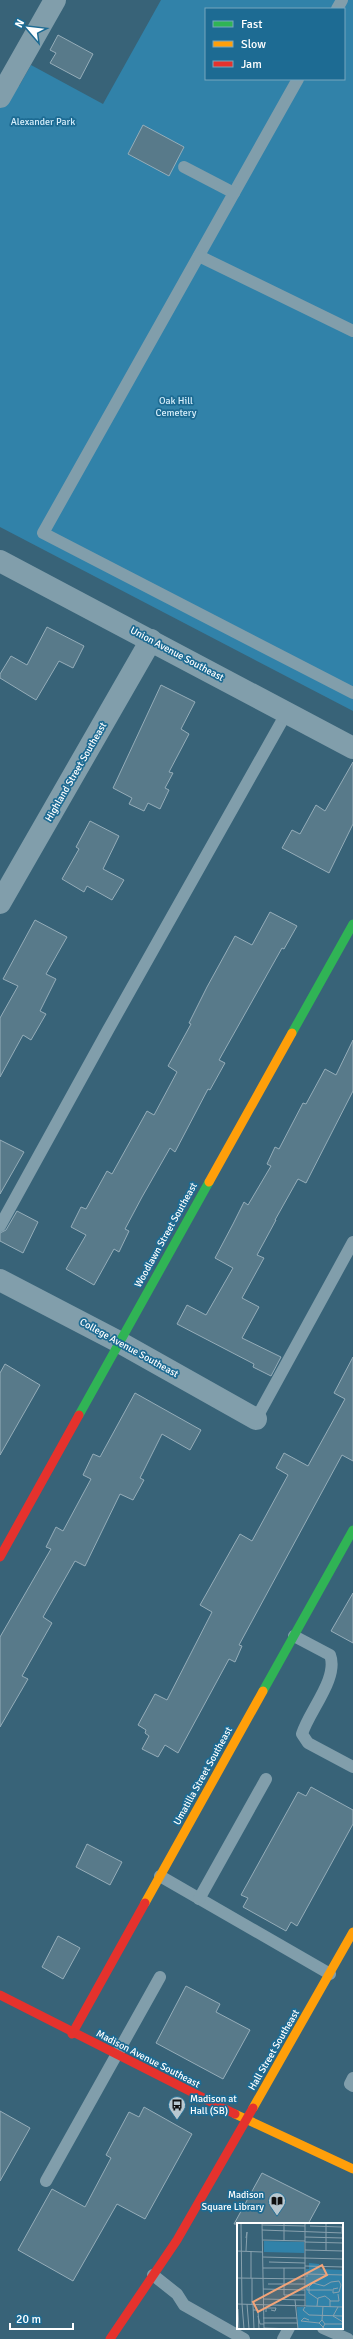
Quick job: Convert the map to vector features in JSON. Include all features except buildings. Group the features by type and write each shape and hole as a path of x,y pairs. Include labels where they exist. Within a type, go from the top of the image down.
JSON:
{"street":[{"path":"0,96 55,0"},
{"name":"Union Avenue Southeast","path":"0,561 353,748"},
{"name":"Highland Street Southeast","path":"0,903 151,640"},
{"name":"Woodlawn Street Southeast","path":"0,1557 353,924"},
{"name":"College Avenue Southeast","path":"0,1280 119,1342 256,1419"},
{"name":"Umatilla Street Southeast","path":"72,2034 353,1530"},
{"name":"Hall Street Southeast","path":"110,2339 177,2240 247,2120 353,1932"},
{"name":"Madison Avenue Southeast","path":"0,1995 72,2034 247,2120 353,2169"}],"lane":[{"path":"297,80 43,533 353,694"},
{"path":"184,167 234,193"},
{"path":"199,256 353,331"},
{"path":"0,1226 108,1030 287,712"},
{"path":"256,1419 353,1242"},
{"path":"294,1636 330,1655 333,1663 332,1673 306,1723 302,1734 308,1744 353,1767"},
{"path":"199,1899 266,1779"},
{"path":"160,1876 330,1974"},
{"path":"46,2181 160,1977"},
{"path":"353,2078 350,2084 353,2086"},
{"path":"153,2275 178,2294 184,2305 244,2339"},
{"path":"283,2339 288,2329"},
{"path":"325,2329 348,2339"}],"green space":[{"name":"Oak Hill Cemetery","path":"161,0 353,0 353,711 0,527 0,76 19,86 31,65 103,104"}],"traffic: fast":[{"path":"292,1033 353,924"},
{"path":"79,1415 209,1182"},
{"path":"263,1691 353,1530"}],"traffic: slow":[{"path":"209,1182 292,1033"},
{"path":"145,1903 263,1691"},
{"path":"253,2108 353,1932"},
{"path":"235,2114 353,2169"}],"traffic: jam":[{"path":"0,1557 79,1415"},
{"path":"72,2034 145,1903"},
{"path":"0,1995 235,2114"},
{"path":"110,2339 177,2240 253,2108"}],"place":[{"name":"Madison at Hall (SB)","path":"177,2120"},
{"name":"Madison Square Library","path":"277,2216"}],"park label":[{"name":"Alexander Park","path":"43,122"}]}
